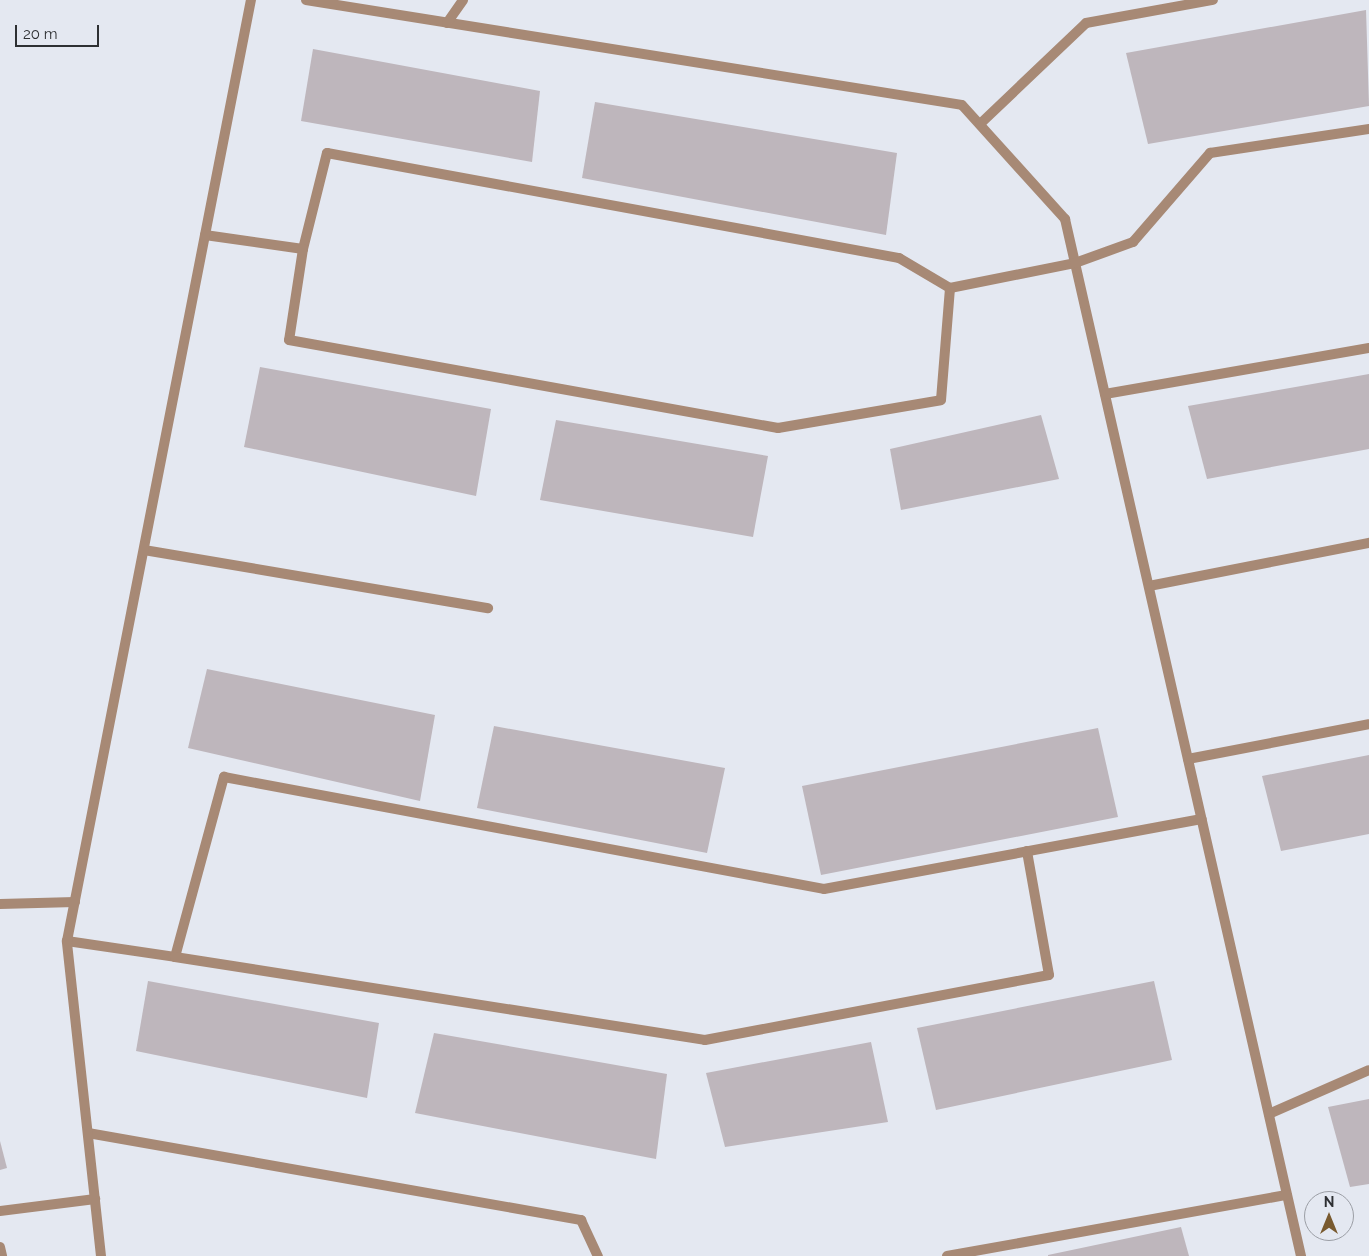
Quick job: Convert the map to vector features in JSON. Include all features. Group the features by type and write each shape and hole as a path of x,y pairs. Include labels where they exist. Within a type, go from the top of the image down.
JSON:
{"street":[{"path":"102,1256 67,941 251,0"},
{"path":"306,0 962,105 1065,218 1301,1256"},
{"path":"447,22 462,0"},
{"path":"980,124 1086,23 1213,0"},
{"path":"950,288 941,400 778,428 289,340 303,249 327,153 899,258 950,288 1075,263 1133,242 1210,153 1369,129"},
{"path":"205,235 303,249"},
{"path":"1104,394 1369,348"},
{"path":"1148,586 1369,543"},
{"path":"144,550 488,608"},
{"path":"1188,759 1369,724"},
{"path":"175,957 224,777 824,889 1202,819"},
{"path":"67,941 705,1040 1048,975 1028,851"},
{"path":"0,904 74,902"},
{"path":"1269,1114 1369,1070"},
{"path":"88,1133 581,1220 598,1256"},
{"path":"947,1256 1287,1195"},
{"path":"0,1211 95,1199"},
{"path":"0,1247 2,1256"}],"building":[{"path":"1366,10 1369,106 1148,144 1126,53"},
{"path":"313,49 540,91 532,162 301,121"},
{"path":"595,102 897,153 886,235 582,178"},
{"path":"260,367 491,409 476,496 244,447"},
{"path":"1369,374 1369,449 1207,479 1188,406"},
{"path":"1041,415 1059,479 901,510 890,449"},
{"path":"556,420 768,456 753,537 540,500"},
{"path":"207,669 435,715 420,801 188,748"},
{"path":"494,726 725,768 707,853 477,808"},
{"path":"1098,728 1118,817 821,875 802,786"},
{"path":"1369,755 1369,834 1281,851 1262,776"},
{"path":"148,981 379,1023 367,1098 136,1051"},
{"path":"1154,981 1172,1060 936,1110 917,1028"},
{"path":"434,1033 667,1074 656,1159 415,1113"},
{"path":"871,1042 888,1122 725,1147 706,1073"},
{"path":"1369,1099 1369,1184 1350,1187 1328,1107"},
{"path":"0,1141 7,1168 0,1170"},
{"path":"1181,1227 1189,1256 1048,1256 1048,1255"}]}
